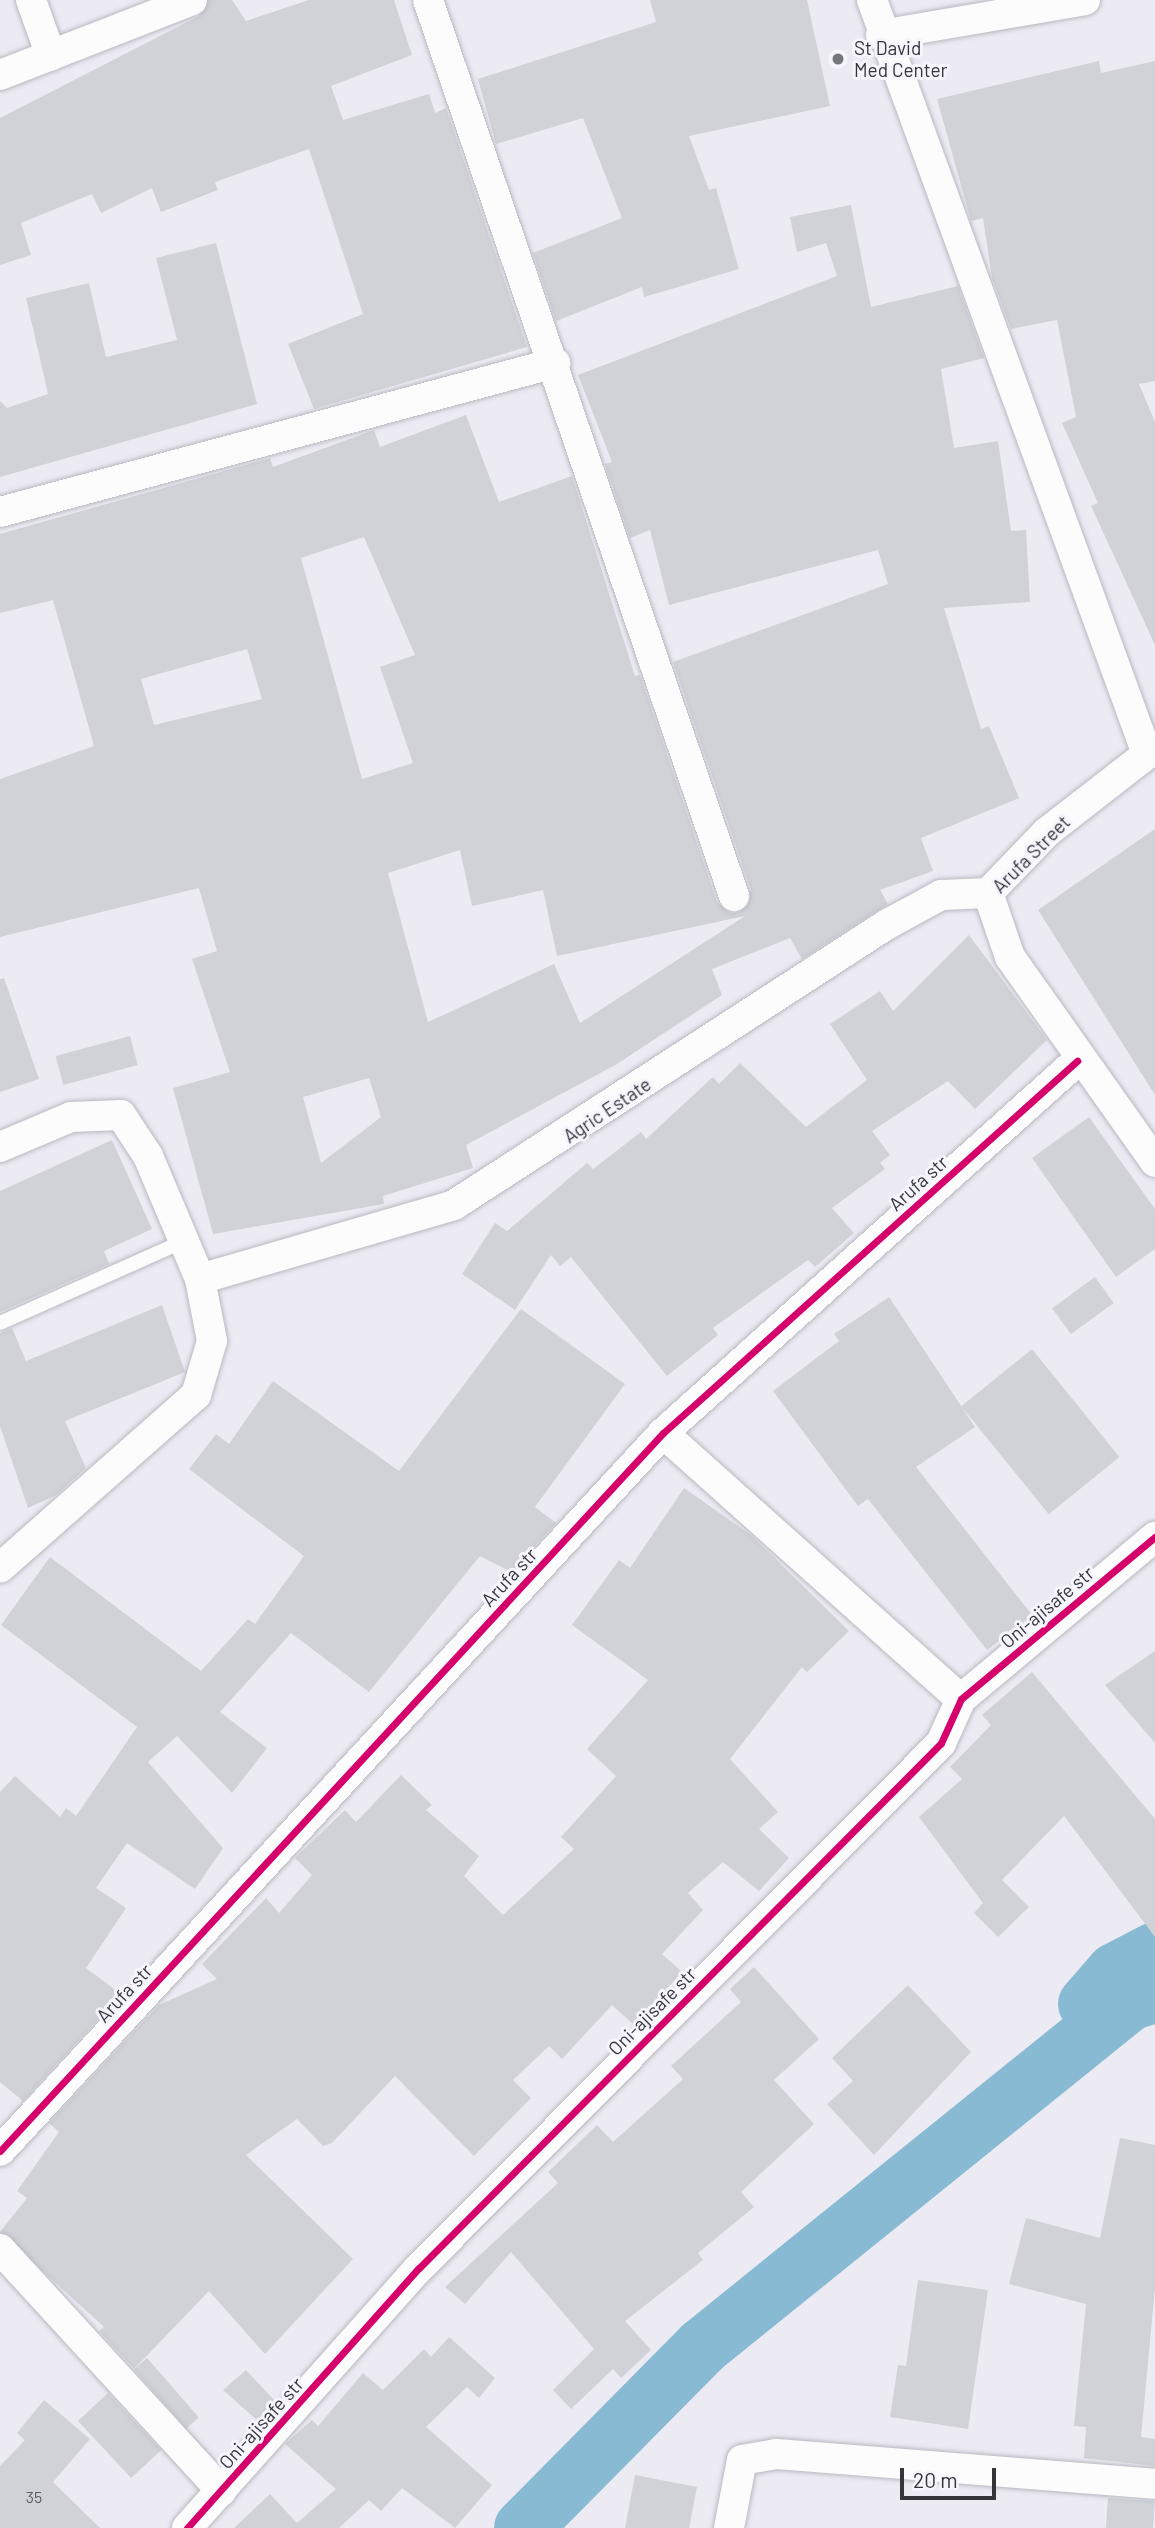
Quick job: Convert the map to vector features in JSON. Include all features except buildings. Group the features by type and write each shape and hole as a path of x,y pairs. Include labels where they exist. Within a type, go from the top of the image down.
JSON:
{"street":[{"path":"31,0 51,56"},
{"path":"0,75 192,0"},
{"path":"428,0 555,363 734,897"},
{"path":"872,0 881,35 1151,751"},
{"path":"881,35 1085,0"},
{"path":"0,512 555,363"},
{"name":"Arufa Street","path":"1151,751 1047,832 988,893 1010,957 1077,1060 1155,1163"},
{"name":"Agric Estate","path":"200,1279 454,1205 886,925 941,895 988,893"},
{"name":"Arufa str","path":"0,2151 663,1433 1077,1060"},
{"path":"0,1147 71,1117 121,1115 148,1156 200,1279 212,1341 196,1395 0,1568"},
{"path":"663,1433 961,1699"},
{"name":"Oni-ajisafe str","path":"187,2528 419,2268 941,1743 961,1699 1155,1537"},
{"name":"Oni-ajisafe str","path":"0,2249 222,2491"},
{"path":"729,2528 742,2460 776,2454 1155,2484"}],"lane":[{"path":"0,1323 184,1241"}],"waterway":[{"path":"1087,2004 1115,1972 1155,1951"},
{"path":"523,2528 702,2347 1131,2001 1155,1994"}],"cycle path":[{"path":"0,2151 663,1433 1077,1061"},
{"path":"187,2528 419,2268 941,1743 961,1699 1155,1537"}],"place":[{"name":"St David Med Center","path":"838,59"}]}
